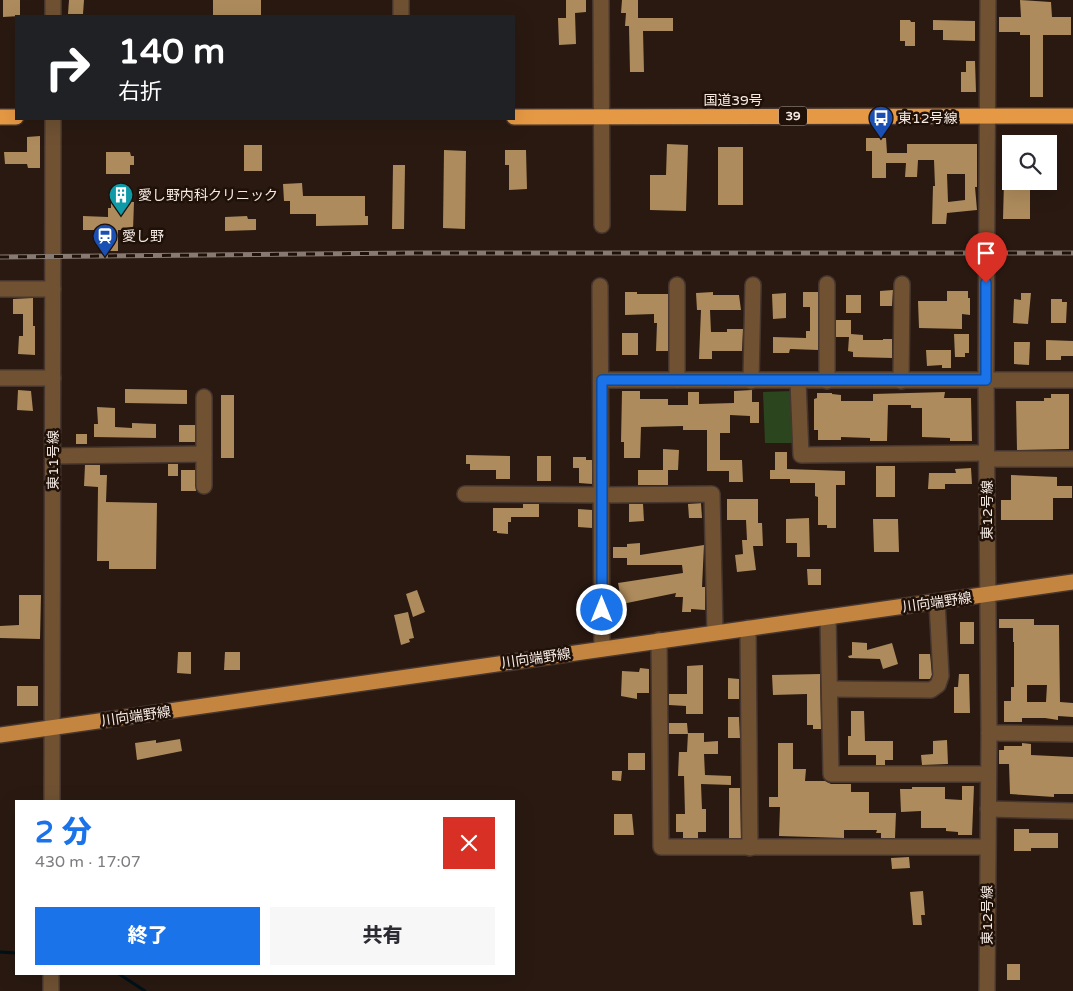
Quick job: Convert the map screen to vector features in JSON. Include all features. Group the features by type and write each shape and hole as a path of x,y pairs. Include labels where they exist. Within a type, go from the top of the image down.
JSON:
{"highway":[{"path":"0,117 15,116"},
{"name":"国道39号","path":"515,117 1073,116"}],"main road":[{"name":"川向端野線","path":"0,735 1073,582"}],"street":[{"path":"53,0 53,15"},
{"path":"401,0 401,15"},
{"path":"602,0 602,225"},
{"name":"東12号線","path":"987,991 989,733 986,380 988,0"},
{"name":"東11号線","path":"52,800 53,120"},
{"path":"751,381 753,284"},
{"path":"827,284 827,381"},
{"path":"902,284 902,381"},
{"path":"677,285 677,380"},
{"path":"600,286 602,649"},
{"path":"0,289 54,289"},
{"path":"0,378 53,378"},
{"path":"602,380 1073,380"},
{"path":"798,381 801,455 987,456 1073,459"},
{"path":"204,397 204,486"},
{"path":"53,456 204,454"},
{"path":"465,494 712,494 715,633"},
{"path":"830,689 931,690 938,685 941,676 937,602"},
{"path":"828,617 831,774 988,774"},
{"path":"748,628 750,848"},
{"path":"659,640 662,847 987,847"},
{"path":"989,733 1073,734"},
{"path":"988,809 1073,811"},
{"path":"51,975 51,991"}],"green space":[{"path":"793,391 794,443 765,443 763,392"}],"building":[{"path":"3,0 20,0 20,15 3,17"},
{"path":"69,0 84,0 83,14 68,14"},
{"path":"213,0 261,0 261,15 213,15"},
{"path":"566,0 586,0 586,12 575,13 576,44 559,45 558,18 566,18"},
{"path":"622,0 638,0 638,18 673,18 673,31 643,31 644,72 630,72 629,26 625,26 626,13 621,13"},
{"path":"1020,0 1051,2 1052,17 1071,17 1071,35 1043,35 1043,97 1030,97 1030,35 1020,35 1020,32 999,32 999,17 1021,17"},
{"path":"900,20 915,22 915,46 905,46 905,41 900,41"},
{"path":"933,20 975,21 975,41 943,40 943,30 933,30"},
{"path":"966,61 975,61 976,92 961,92 961,72 966,72"},
{"path":"40,136 40,168 28,168 27,164 5,164 4,152 27,152 27,137"},
{"path":"866,138 886,138 887,153 907,153 907,144 977,144 977,187 975,187 977,210 947,213 946,224 932,224 933,186 935,186 934,160 918,160 917,177 905,177 906,163 886,163 886,178 872,178 872,151 866,151","holes":["947,174 965,174 965,200 948,202"]},
{"path":"667,144 688,145 686,211 650,210 650,175 666,175"},
{"path":"244,145 262,145 262,171 244,171"},
{"path":"718,147 743,147 743,205 718,205"},
{"path":"444,150 466,151 465,229 443,228"},
{"path":"505,150 526,150 527,189 509,190 509,165 505,165"},
{"path":"106,152 130,152 131,156 134,156 134,165 130,165 130,174 106,174"},
{"path":"393,165 405,165 404,229 392,229"},
{"path":"302,183 303,196 365,196 365,216 368,216 368,225 316,226 316,214 290,214 290,201 284,201 283,184"},
{"path":"1004,190 1030,190 1030,219 1003,219"},
{"path":"111,201 134,202 133,230 118,230 118,251 109,251 109,230 83,230 83,216 108,217 108,208 111,208"},
{"path":"247,216 248,219 256,219 256,230 225,231 225,217"},
{"path":"893,290 892,306 880,306 880,291"},
{"path":"947,291 968,291 970,315 962,314 962,329 919,328 918,301 947,301"},
{"path":"625,292 668,294 668,351 656,351 657,323 654,323 654,314 625,315"},
{"path":"713,292 713,295 739,295 741,310 710,310 711,332 743,329 742,351 712,351 712,359 699,359 701,310 697,310 696,293"},
{"path":"803,292 818,292 818,350 790,349 789,353 773,353 773,337 806,338 806,331 810,331 810,307 803,307"},
{"path":"786,293 786,318 773,319 772,294"},
{"path":"1021,293 1031,293 1028,324 1013,323 1014,299 1021,300"},
{"path":"846,295 861,295 861,313 846,313"},
{"path":"33,298 35,355 18,354 19,336 23,336 23,314 13,314 13,299"},
{"path":"1051,299 1062,299 1062,302 1067,302 1066,323 1051,323"},
{"path":"836,320 851,320 851,334 863,335 863,340 892,339 892,358 853,357 853,352 848,351 849,337 836,337"},
{"path":"622,333 638,333 638,355 622,355"},
{"path":"954,334 969,334 969,353 965,353 965,357 955,357"},
{"path":"1046,340 1073,341 1073,356 1061,356 1061,360 1046,360"},
{"path":"1014,342 1030,342 1029,365 1014,364"},
{"path":"926,350 951,350 951,368 942,368 942,365 927,366"},
{"path":"125,389 187,390 187,404 125,403"},
{"path":"18,390 31,391 33,411 17,410"},
{"path":"752,390 752,402 759,402 759,423 750,423 750,416 730,415 730,433 720,433 720,460 742,460 743,482 729,482 729,471 707,471 707,430 683,430 683,426 641,427 640,458 624,458 624,442 621,442 622,391 640,391 640,399 668,399 668,405 688,405 688,392 699,392 699,404 734,403 734,391"},
{"path":"945,392 944,398 971,398 972,441 950,441 950,438 922,437 922,408 911,408 911,405 888,405 887,441 870,441 870,438 841,437 841,440 818,440 818,430 814,430 814,399 817,398 817,393 841,395 841,401 873,401 873,394"},
{"path":"1051,394 1069,394 1069,449 1017,450 1016,401 1044,401 1044,398 1051,398"},
{"path":"221,395 234,395 234,458 221,458"},
{"path":"97,407 115,408 115,427 132,428 132,423 156,424 156,438 94,437 94,424 98,424"},
{"path":"179,425 195,425 195,442 179,442"},
{"path":"76,434 87,434 87,444 76,444"},
{"path":"663,449 679,450 678,470 663,470"},
{"path":"775,452 787,452 787,469 845,471 845,485 836,485 836,528 818,525 818,497 815,496 815,483 790,483 790,479 770,479 770,470 775,470"},
{"path":"466,455 510,456 510,479 496,479 496,470 470,470 470,464 466,464"},
{"path":"537,456 551,456 551,481 537,481"},
{"path":"573,457 586,457 586,460 592,460 592,484 579,483 579,468 573,468"},
{"path":"168,464 178,464 178,476 168,476"},
{"path":"85,465 100,465 100,475 107,475 106,502 157,503 156,569 109,569 109,561 97,561 98,487 84,486"},
{"path":"876,466 895,466 895,497 876,497"},
{"path":"971,468 972,484 945,484 945,489 928,489 929,473 956,473 955,469"},
{"path":"181,470 195,470 196,491 181,491"},
{"path":"638,470 668,470 668,485 638,485"},
{"path":"1011,475 1057,477 1057,486 1072,486 1072,498 1053,498 1053,520 1001,520 1001,500 1011,500"},
{"path":"727,499 758,499 758,523 762,523 763,546 753,546 756,570 737,572 735,555 743,554 742,540 747,540 746,520 727,520"},
{"path":"701,503 702,518 689,518 688,504"},
{"path":"523,504 539,504 539,517 511,517 511,522 508,522 508,534 493,531 493,508 523,508"},
{"path":"629,504 643,504 644,521 629,522"},
{"path":"578,509 592,510 592,528 578,527"},
{"path":"809,518 810,557 797,557 797,543 786,543 786,519"},
{"path":"873,519 898,519 899,552 874,552"},
{"path":"640,543 640,555 704,545 702,587 705,587 705,610 691,609 691,612 682,612 683,597 675,597 676,593 622,604 618,583 683,573 682,565 627,565 627,558 613,558 613,547 627,547 627,544"},
{"path":"807,569 821,569 821,585 808,585"},
{"path":"417,590 425,612 413,617 406,594"},
{"path":"19,595 41,595 40,639 0,638 0,626 19,625"},
{"path":"408,612 414,638 409,639 410,642 401,645 394,615"},
{"path":"999,619 1034,619 1034,625 1059,625 1060,702 1073,703 1073,717 1058,716 1058,720 1022,718 1022,722 1004,722 1004,701 1011,701 1011,687 1014,687 1014,642 1013,628 999,628","holes":["1027,685 1047,685 1046,702 1027,702"]},
{"path":"960,622 974,622 974,644 960,644"},
{"path":"852,642 867,643 867,650 892,643 898,664 883,669 880,659 849,658 848,656 852,655"},
{"path":"178,652 191,652 191,674 177,673"},
{"path":"225,652 240,652 240,670 224,670"},
{"path":"919,654 930,654 932,675 930,679 919,679"},
{"path":"703,665 703,714 686,714 686,706 669,705 669,694 687,694 687,666"},
{"path":"640,668 649,669 649,693 637,693 637,699 621,696 622,671 639,672"},
{"path":"820,674 821,729 813,729 813,725 807,725 807,694 773,695 772,675"},
{"path":"959,674 969,674 970,713 954,713 954,687 958,687"},
{"path":"728,678 739,679 739,699 728,699"},
{"path":"17,686 38,686 38,706 17,706"},
{"path":"851,711 864,711 865,741 893,741 893,760 885,760 885,765 876,765 876,755 848,755 848,736 851,736"},
{"path":"728,717 739,717 740,738 728,738"},
{"path":"669,723 687,723 688,734 669,734"},
{"path":"688,733 704,733 704,742 718,741 718,754 704,754 705,775 731,776 731,785 701,784 702,809 706,809 706,832 698,832 698,838 683,838 683,832 676,832 676,814 685,814 684,776 678,776 679,752 687,752"},
{"path":"180,739 182,751 137,760 135,743 156,740 156,743"},
{"path":"947,740 948,764 922,765 921,755 933,754 933,741"},
{"path":"778,743 793,743 793,769 806,769 805,781 851,784 851,792 869,792 869,813 896,813 895,838 881,838 881,833 876,833 877,830 844,830 844,838 779,836 780,807 769,807 769,797 778,797"},
{"path":"1022,743 1031,744 1031,755 1073,757 1073,794 1054,794 1054,797 1010,794 1009,764 999,764 999,750 1004,750 1004,746 1022,746"},
{"path":"628,753 645,753 645,770 628,770"},
{"path":"612,771 622,771 621,781 612,780"},
{"path":"962,786 974,786 972,835 958,835 958,832 946,831 946,828 921,828 921,811 901,812 900,789 945,787 945,799 962,800"},
{"path":"729,788 740,788 741,838 729,838"},
{"path":"614,814 632,814 634,835 614,835"},
{"path":"1014,829 1029,829 1029,833 1058,833 1058,848 1031,848 1031,851 1014,851"},
{"path":"909,857 910,868 892,869 891,858"},
{"path":"923,891 925,915 921,915 922,925 913,925 910,892"},
{"path":"1007,964 1020,964 1020,980 1007,980"}],"waterway":[{"path":"0,952 15,953"},
{"path":"121,975 145,991"}],"railway":[{"path":"0,257 414,253 1073,253"}],"place":[{"name":"東12号線","path":"881,139"},
{"name":"愛し野内科クリニック","path":"121,216"},
{"name":"愛し野","path":"105,257"}],"route":[{"path":"602,610 602,380 986,380 986,283"}]}
